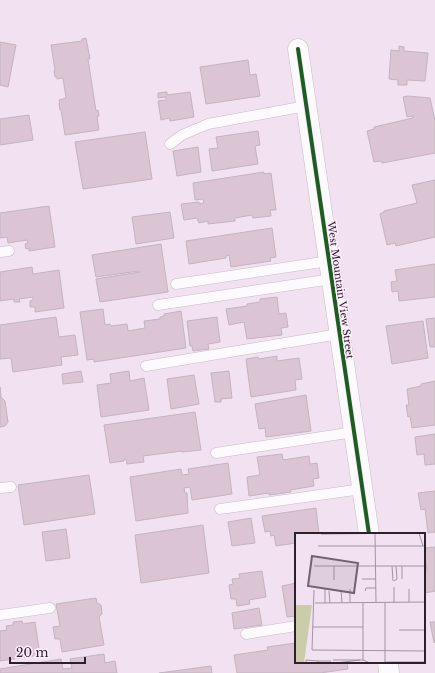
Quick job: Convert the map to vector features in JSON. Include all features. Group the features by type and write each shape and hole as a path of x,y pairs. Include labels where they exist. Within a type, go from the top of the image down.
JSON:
{"street":[{"name":"West Mountain View Street","path":"298,49 369,533"},
{"path":"388,663 389,673"}],"lane":[{"path":"170,144 182,135 208,124 306,106"},
{"path":"176,284 330,270"},
{"path":"158,305 330,270"},
{"path":"146,366 339,334"},
{"path":"216,454 354,432"},
{"path":"0,488 11,487"},
{"path":"220,509 362,489"},
{"path":"0,615 50,608"},
{"path":"246,634 295,626"}],"building":[{"path":"86,38 96,111 98,110 99,116 97,117 99,130 65,135 59,103 59,100 66,98 63,78 57,79 57,77 55,77 51,45 82,41 82,39"},
{"path":"0,42 16,45 8,87 0,85"},
{"path":"399,46 404,47 404,51 428,53 425,81 407,80 407,85 398,85 398,80 389,79 391,50 399,51"},
{"path":"248,60 250,75 256,74 260,96 206,104 200,67"},
{"path":"167,92 167,95 190,92 194,117 170,121 169,118 161,120 158,101 166,100 166,97 158,98 158,93"},
{"path":"403,97 430,98 435,121 435,153 382,163 381,161 374,162 367,131 374,129 374,127 413,118 413,116 407,117"},
{"path":"29,115 33,140 0,145 0,119"},
{"path":"258,131 260,145 255,146 258,164 212,171 209,149 218,148 216,137"},
{"path":"145,132 152,179 83,189 75,142"},
{"path":"198,147 201,172 177,176 173,151"},
{"path":"264,172 264,174 271,173 276,210 270,210 271,216 253,218 252,215 235,218 235,221 208,224 208,221 199,223 197,218 184,220 181,204 199,202 199,204 204,203 203,199 195,200 193,183"},
{"path":"435,180 435,237 396,246 395,243 387,245 380,214 384,211 417,203 412,185"},
{"path":"49,206 55,247 29,251 29,248 26,249 25,244 28,243 27,240 8,243 7,237 0,238 0,213"},
{"path":"170,212 174,238 136,244 132,217"},
{"path":"272,228 276,257 270,258 271,261 231,267 229,255 226,256 226,258 189,264 186,241"},
{"path":"161,244 168,292 100,302 96,279 140,272 96,277 92,255"},
{"path":"435,264 435,297 399,301 398,291 392,292 391,282 397,281 395,270"},
{"path":"32,267 33,274 59,270 64,308 35,312 35,307 30,307 30,301 33,300 33,297 19,299 20,302 14,302 14,299 0,301 0,272"},
{"path":"277,297 279,314 286,313 288,327 281,328 282,335 247,339 244,322 229,325 226,309 247,306 247,304 260,302 260,299"},
{"path":"103,309 105,325 110,324 111,326 127,324 128,331 145,328 144,321 160,319 160,317 164,316 164,314 181,311 186,348 94,362 94,359 87,360 80,312"},
{"path":"56,317 59,337 75,335 78,355 61,357 62,365 13,372 11,358 0,359 0,325"},
{"path":"217,317 220,342 208,344 209,349 193,351 192,346 190,346 187,321"},
{"path":"435,318 435,347 430,347 426,319"},
{"path":"423,321 428,358 392,364 386,326"},
{"path":"277,356 277,361 299,358 302,379 295,380 296,390 251,397 246,359 258,357 259,359"},
{"path":"81,371 83,382 63,384 62,374"},
{"path":"129,371 130,381 144,378 149,410 101,417 97,385 111,383 110,374"},
{"path":"229,371 232,398 221,399 221,402 215,402 211,373"},
{"path":"194,375 199,404 171,409 167,379"},
{"path":"435,381 435,425 412,428 406,405 409,405 407,389"},
{"path":"0,387 1,397 5,401 8,422 5,426 0,427"},
{"path":"306,395 311,431 266,437 265,428 259,429 255,404"},
{"path":"195,412 201,450 143,456 144,462 127,464 126,459 124,459 124,461 110,463 104,425"},
{"path":"435,434 435,464 425,465 424,454 417,455 415,437"},
{"path":"282,454 283,460 309,456 310,464 317,463 319,478 313,479 314,486 290,490 291,492 249,496 247,477 260,475 257,457"},
{"path":"228,463 232,494 192,500 190,487 184,488 185,493 187,493 188,513 136,521 130,477 181,469 182,475 189,474 188,469"},
{"path":"89,475 95,514 24,525 18,485"},
{"path":"435,491 435,532 428,533 425,509 421,510 418,493"},
{"path":"316,508 319,533 295,533 295,543 276,546 274,535 271,536 270,531 265,532 262,516"},
{"path":"251,518 255,543 232,546 228,522"},
{"path":"203,525 209,573 141,583 135,535"},
{"path":"66,529 70,558 46,561 42,532"},
{"path":"435,547 435,591 425,593 425,571 427,571 425,548"},
{"path":"262,571 266,597 249,600 250,604 237,606 236,599 231,599 229,585 233,584 232,579 240,578 239,574"},
{"path":"295,583 295,616 287,617 282,586"},
{"path":"96,598 97,603 101,605 102,614 99,617 104,645 62,652 60,639 55,639 53,627 60,626 56,604"},
{"path":"259,608 262,625 234,629 232,613"},
{"path":"22,621 23,624 35,622 40,655 0,661 0,631 7,630 6,626 13,625 13,622"},
{"path":"430,622 435,622 434,643"},
{"path":"295,643 295,663 347,663 348,669 320,673 237,673 234,655 268,650 267,647"},
{"path":"104,654 105,663 115,661 117,673 0,673 0,669 61,659 63,669 72,668 70,659"},
{"path":"211,666 212,673 159,673"}],"cycle path":[{"path":"298,49 369,533"}]}
